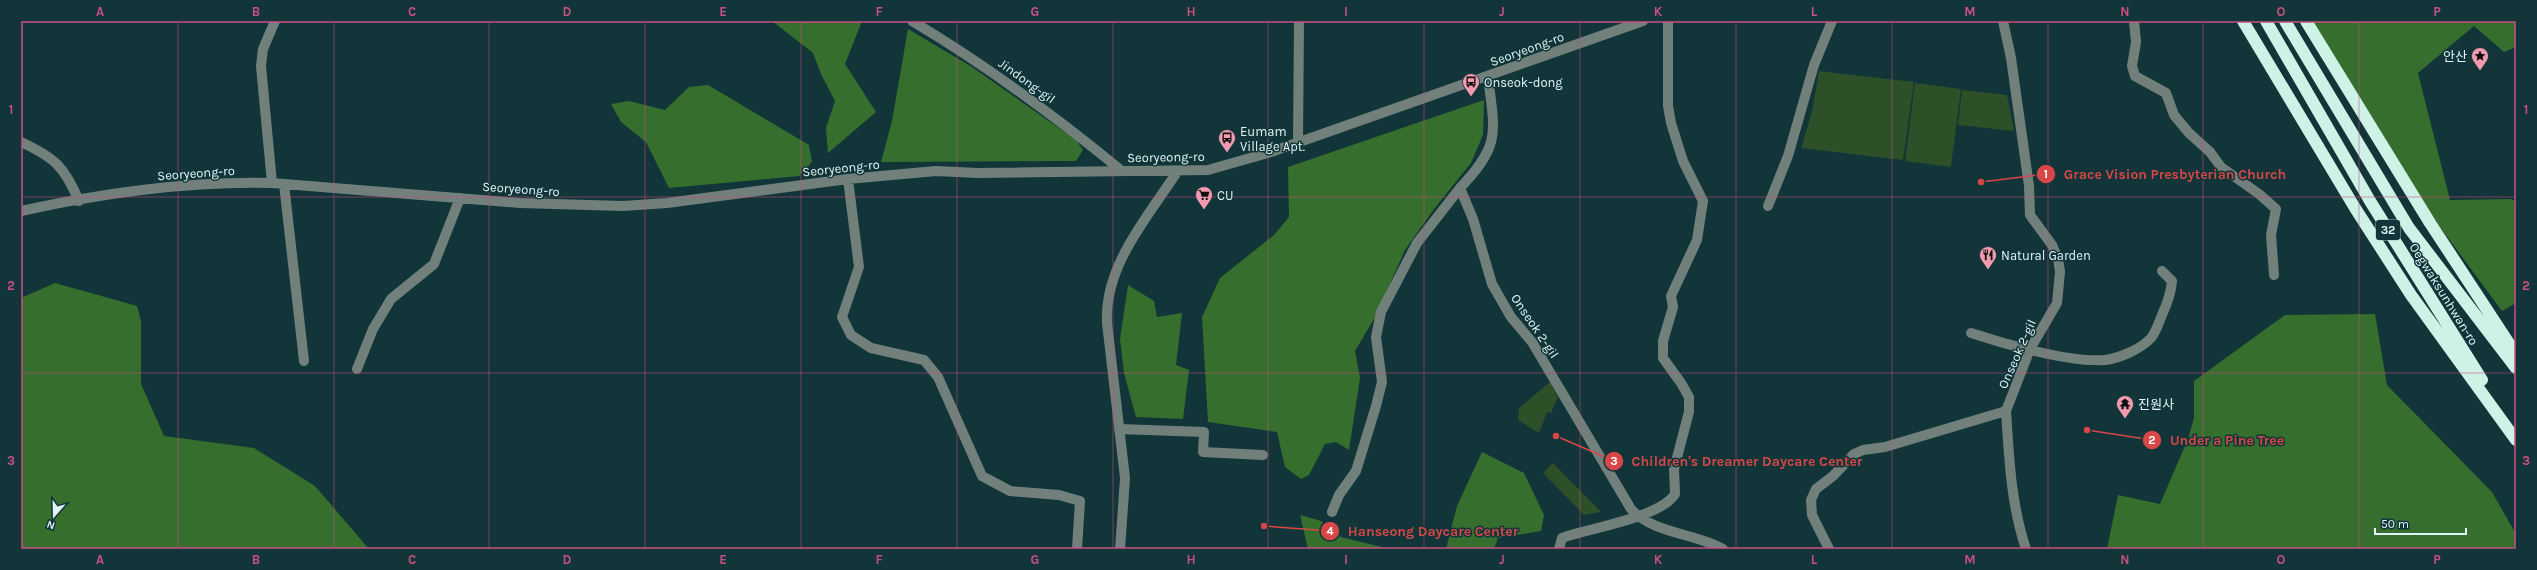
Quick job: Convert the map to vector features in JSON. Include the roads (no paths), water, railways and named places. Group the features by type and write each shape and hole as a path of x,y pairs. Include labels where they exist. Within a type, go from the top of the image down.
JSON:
{"highway":[{"path":"2243,21 2355,208 2411,295 2516,440"},
{"name":"Oegwaksunhwan-ro","path":"2266,21 2374,208 2516,436"},
{"name":"Oegwaksunhwan-ro","path":"2285,21 2409,228 2516,368"},
{"path":"2306,21 2430,223 2516,354"}],"street":[{"path":"272,183 261,66 262,49 275,21"},
{"name":"Jindong-gil","path":"912,21 977,61 1037,104 1122,171"},
{"path":"1298,143 1299,21"},
{"name":"Seoryeong-ro","path":"21,211 191,184 272,183 556,205 631,205 668,203 848,180 936,171 978,174 1122,171 1177,172 1225,167 1298,143 1643,21"},
{"path":"1559,549 1562,538 1639,516 1657,508 1676,494 1674,469 1689,412 1689,397 1663,358 1663,341 1673,307 1671,296 1697,240 1702,216 1703,201 1676,143 1668,106 1668,21"},
{"path":"1768,206 1788,156 1814,65 1832,21"},
{"name":"Onseok 2-gil","path":"2003,21 2011,58 2029,186 2030,215 2052,245 2058,259 2060,272 2057,303 2030,349 2006,411"},
{"path":"2134,21 2136,42 2132,66 2135,76 2166,93 2174,115 2210,152 2221,167 2260,194 2276,209 2271,235 2274,275"},
{"path":"1332,512 1339,495 1356,472 1382,382 1376,337 1381,312 1417,243 1460,188 1481,165 1491,147 1493,130 1488,76"},
{"path":"21,142 57,163 68,175 79,201"},
{"path":"1120,549 1125,478 1107,323 1109,292 1121,260 1177,172"},
{"path":"848,180 859,267 842,317 851,335 871,348 924,360 938,377 982,476 1010,491 1059,495 1080,501 1077,549"},
{"path":"284,184 304,361"},
{"name":"Onseok 2-gil","path":"1460,188 1473,219 1492,284 1511,317 1532,342 1628,504 1639,516 1659,526 1695,536 1723,549"},
{"path":"357,369 373,329 391,299 434,264 460,198"},
{"path":"1971,332 2030,349 2098,360 2112,358 2133,350 2152,337 2166,305 2172,281 2162,270"},
{"path":"1829,549 1812,515 1811,500 1816,489 1833,476 1854,454 1863,450 1885,447 2006,411 2019,530 2026,549"},
{"path":"1119,430 1204,432 1203,452 1263,455"}],"place":[{"name":"안산","path":"2480,71"},
{"name":"Onseok-dong","path":"1471,97"},
{"name":"Eumam Village Apt.","path":"1227,153"},
{"name":"Grace Vision Presbyterian Church","path":"1981,182"},
{"name":"CU","path":"1204,210"},
{"name":"Natural Garden","path":"1988,270"},
{"name":"진원사","path":"2125,419"},
{"name":"Under a Pine Tree","path":"2087,430"},
{"name":"Children's Dreamer Daycare Center","path":"1556,436"},
{"name":"Hanseong Daycare Center","path":"1264,526"}]}
